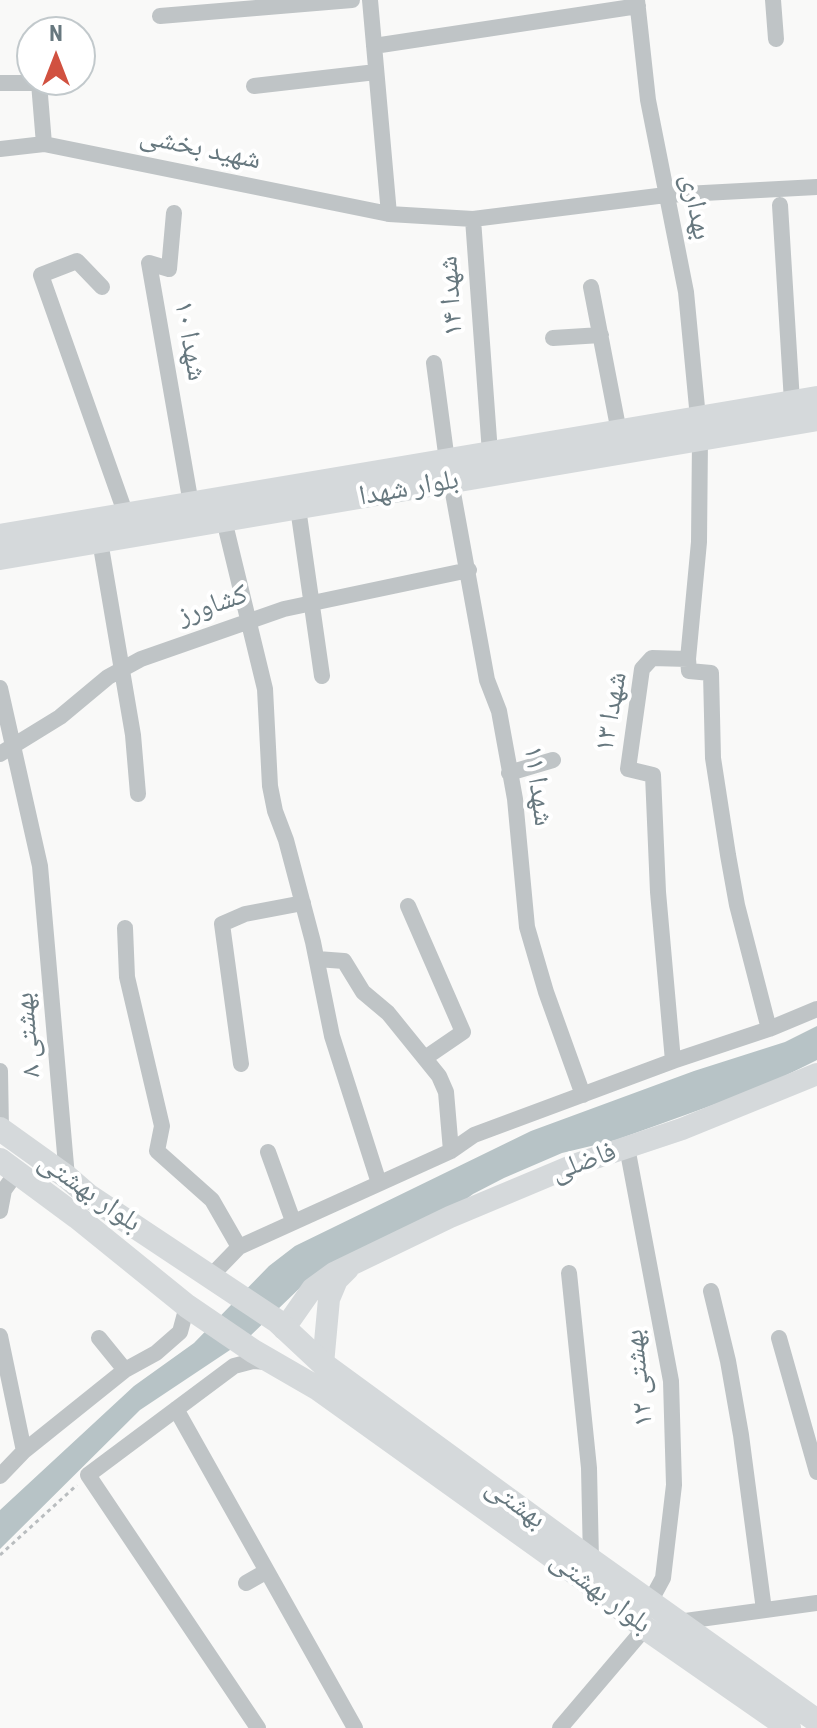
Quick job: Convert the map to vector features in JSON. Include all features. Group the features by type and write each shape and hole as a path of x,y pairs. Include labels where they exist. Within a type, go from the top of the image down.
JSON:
{"main road":[{"name":"بلوار شهدا","path":"0,536 191,504 449,471 699,429 792,402 817,398"},
{"name":"بلوار شهدا","path":"0,558 298,508 449,471 490,453 619,432 817,419"},
{"name":"فاضلی","path":"280,1325 312,1289 334,1273 450,1217 574,1165 682,1129 817,1074"},
{"name":"بلوار بهشتی","path":"1,1130 89,1196 214,1280"},
{"name":"بلوار بهشتی","path":"9,1166 192,1309"},
{"path":"77,1217 89,1196"},
{"path":"98,1234 116,1213"},
{"name":"فاضلی","path":"323,1364 329,1299 337,1280 355,1263"},
{"name":"بهشتی","path":"214,1280 280,1325 323,1364 817,1721"},
{"path":"192,1309 262,1357"},
{"name":"بلوار بهشتی","path":"262,1357 317,1388 585,1580 645,1628 789,1728"}],"street":[{"path":"160,16 352,0"},
{"path":"370,0 389,214"},
{"path":"773,0 776,39"},
{"path":"374,46 638,3"},
{"name":"بهداری","path":"638,3 648,100 686,292 699,429"},
{"path":"254,86 376,72"},
{"path":"0,83 39,83 44,144"},
{"name":"شهید بخشی","path":"0,149 44,144 389,214"},
{"path":"473,219 666,195 817,187"},
{"path":"780,205 792,402"},
{"name":"شهدا ۱۰","path":"174,213 169,269 149,263 191,504"},
{"name":"شهدا ۱۴","path":"389,214 473,219 490,453"},
{"path":"102,287 77,261 41,275 126,515"},
{"path":"591,287 619,432"},
{"path":"553,338 601,335"},
{"name":"شهدا ۱۱","path":"434,363 449,471 487,680 499,711 515,799 527,927 546,992 583,1095"},
{"path":"699,429 699,542 689,671 711,673 713,758 726,840 737,905 769,1029"},
{"path":"298,508 322,676"},
{"path":"224,520 265,689 270,786 317,959 332,1036 379,1183"},
{"path":"100,541 133,735 138,794"},
{"name":"کشاورز","path":"6,750 60,717 108,677 192,639 311,603 469,570"},
{"name":"شهدا ۱۳","path":"673,1061 658,892 653,775 628,769 642,669 652,658 688,659"},
{"name":"بهشتی ۸","path":"0,688 6,750 40,866 67,1177"},
{"path":"509,773 553,760"},
{"path":"241,1064 222,924 245,914 303,903"},
{"path":"408,906 463,1032 425,1058"},
{"path":"125,928 127,977 162,1126 157,1151 212,1200 239,1247"},
{"path":"317,959 344,961 363,992 388,1013 439,1076 446,1092 451,1151"},
{"path":"214,1280 239,1247 451,1151 474,1135 817,1009"},
{"path":"0,1071 1,1130"},
{"name":"بهشتی ۱۲","path":"627,1147 671,1381 674,1485 663,1578 650,1602"},
{"path":"268,1152 293,1221"},
{"path":"0,1211 9,1166"},
{"path":"569,1273 589,1468 591,1560"},
{"path":"711,1291 741,1435 764,1610"},
{"path":"0,1476 24,1451 125,1370 156,1353 180,1332 192,1309"},
{"path":"0,1336 24,1451"},
{"path":"99,1338 125,1370"},
{"path":"779,1338 817,1472"},
{"path":"258,1728 88,1475 234,1366 262,1357"},
{"path":"176,1409 355,1728"},
{"path":"246,1583 267,1571"},
{"path":"678,1622 817,1603"},
{"path":"560,1728 645,1628"}],"path":[{"path":"0,1555 88,1475"}],"shaded area":[{"path":"817,1026 817,1060 760,1088 616,1140 562,1153 504,1178 473,1194 449,1212 305,1283 248,1338 140,1410 0,1549 0,1510 134,1386 194,1343 269,1266 295,1246 531,1131 694,1071 785,1042"}]}
